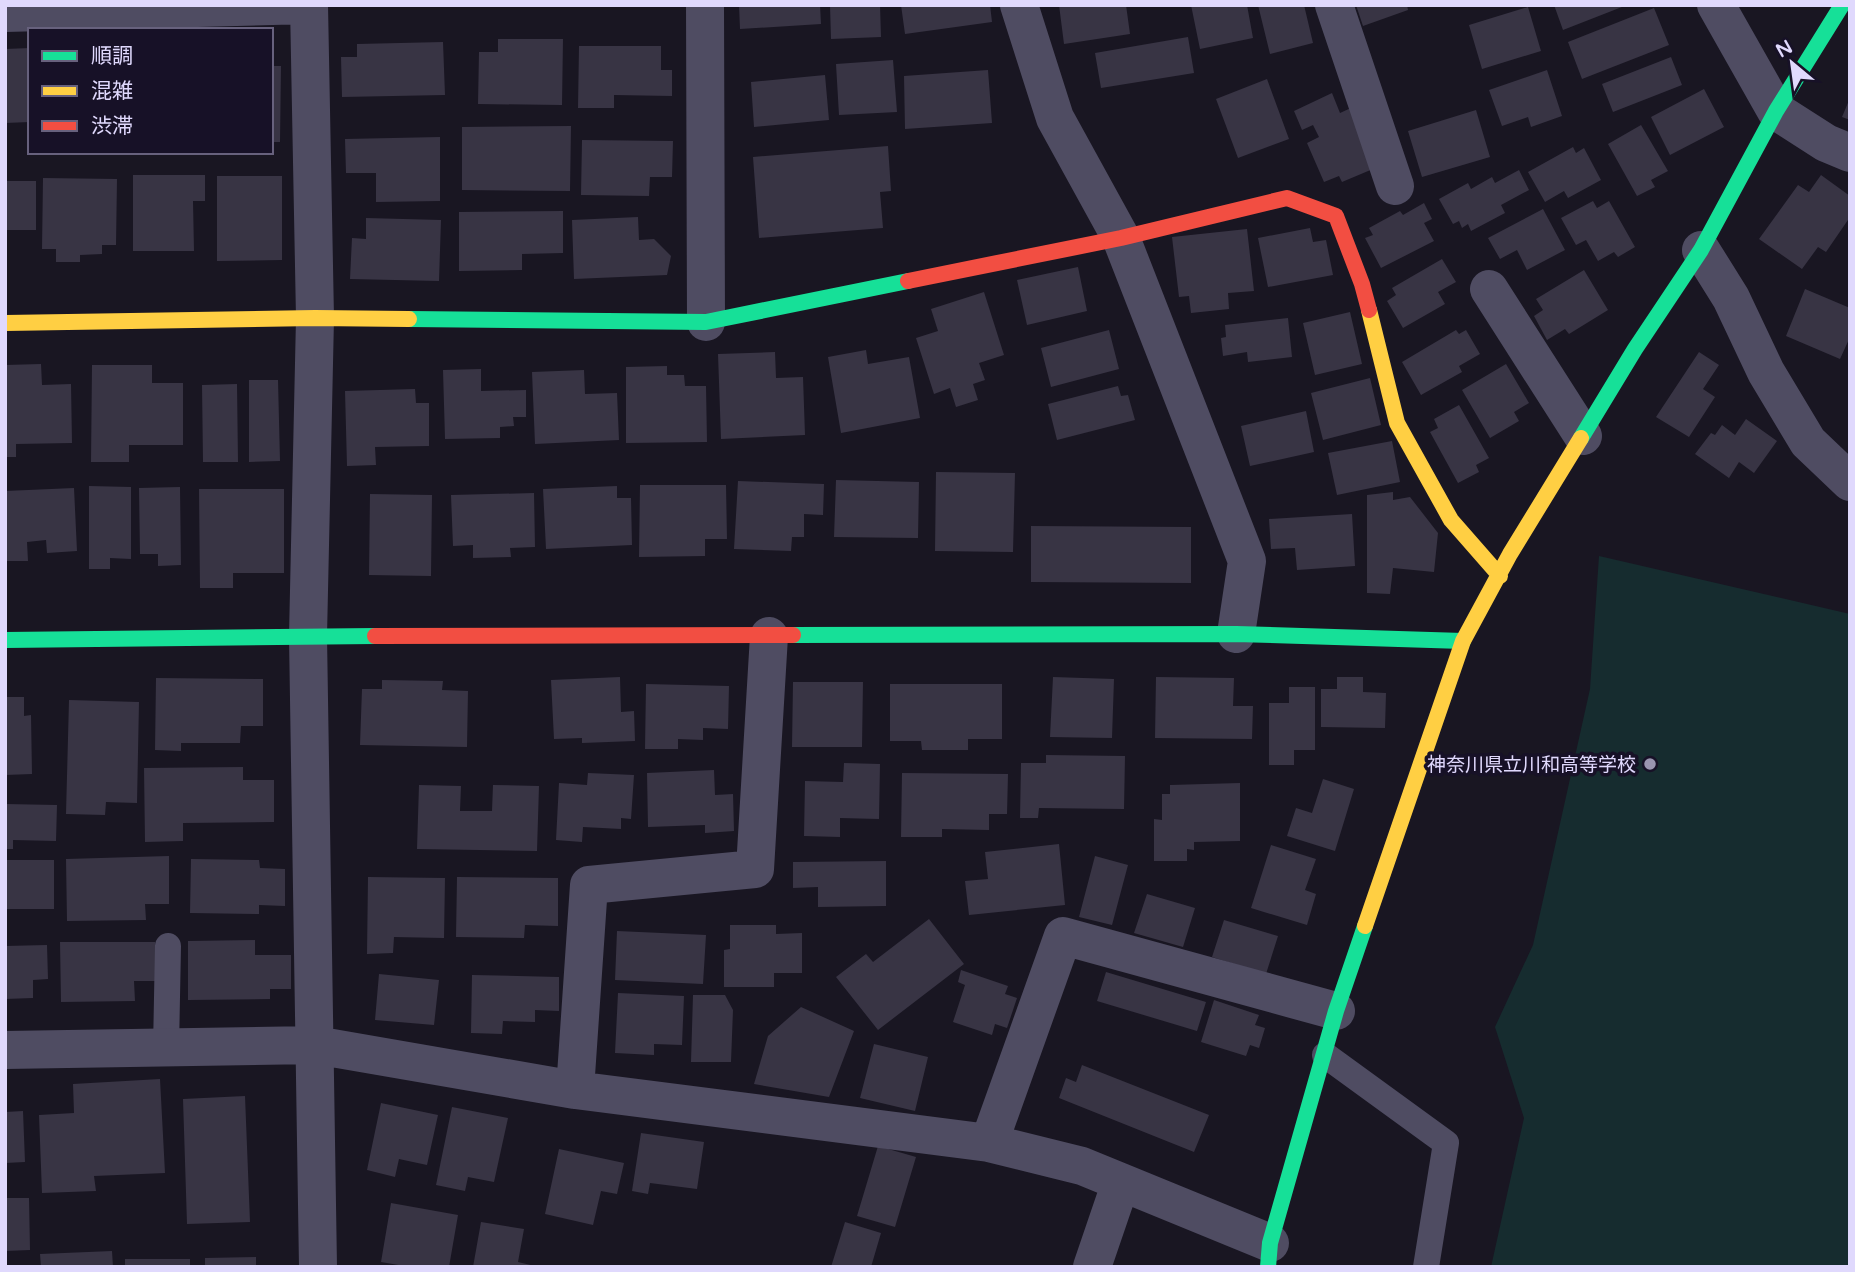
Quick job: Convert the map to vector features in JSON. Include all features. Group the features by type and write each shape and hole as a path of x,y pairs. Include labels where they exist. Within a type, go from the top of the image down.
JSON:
{"street":[{"path":"18,10 309,5 315,318 307,636 318,1267"},
{"path":"705,5 706,322"},
{"path":"1019,5 1055,118 1121,237 1247,561 1236,634"},
{"path":"1334,5 1395,186"},
{"path":"1716,5 1776,111 1826,144 1850,153"},
{"path":"5,1050 315,1045 575,1090 989,1143 1082,1166 1121,1182 1269,1255 1336,1012 1463,641 1510,554 1635,349 1701,250 1776,111 1842,5"},
{"path":"5,323 315,318 706,322 1121,237 1287,198 1336,216 1362,284 1397,423 1451,520 1500,576"},
{"path":"1701,250 1731,298 1766,372 1808,442 1850,482"},
{"path":"1489,289 1583,436"},
{"path":"5,640 307,636 1236,634 1463,641"},
{"path":"575,1090 589,885 755,869 769,636"},
{"path":"989,1143 1063,936 1336,1012"},
{"path":"1092,1267 1121,1182"}],"lane":[{"path":"166,1049 168,946"},
{"path":"1325,1055 1446,1143 1426,1267"}],"green space":[{"name":"神奈川県立川和高等学校","path":"1599,556 1850,614 1850,1267 1491,1267 1524,1118 1495,1027 1533,945 1590,689"}],"building":[{"path":"739,5 820,5 821,24 740,29"},
{"path":"830,5 880,5 881,37 831,39"},
{"path":"901,5 990,5 992,22 905,34"},
{"path":"1059,5 1126,5 1130,34 1064,44"},
{"path":"1191,5 1247,5 1253,38 1200,49"},
{"path":"1258,5 1304,5 1313,43 1270,54"},
{"path":"1356,5 1407,5 1408,10 1363,26"},
{"path":"1554,5 1627,5 1563,30"},
{"path":"1528,7 1541,51 1482,69 1469,25"},
{"path":"1654,8 1669,45 1582,79 1568,42"},
{"path":"1188,37 1194,73 1101,88 1095,53"},
{"path":"498,39 563,39 562,105 478,104 479,52 498,52"},
{"path":"443,42 445,95 342,97 341,57 357,57 357,44"},
{"path":"579,46 661,46 661,70 672,70 672,96 614,95 614,108 578,108"},
{"path":"28,48 28,122 5,123 5,49"},
{"path":"1671,57 1682,85 1613,112 1602,84"},
{"path":"893,60 897,112 839,115 836,64"},
{"path":"273,66 281,66 280,142 273,142"},
{"path":"988,70 992,123 905,129 904,76"},
{"path":"1547,70 1562,116 1531,127 1528,117 1502,126 1489,90"},
{"path":"825,75 829,120 754,127 751,82"},
{"path":"1267,79 1289,139 1238,158 1216,99"},
{"path":"1704,89 1724,127 1670,155 1651,117"},
{"path":"1332,93 1340,113 1353,107 1380,166 1342,182 1339,176 1324,182 1307,143 1319,137 1313,125 1302,130 1294,111"},
{"path":"1850,98 1850,120 1842,117"},
{"path":"1476,110 1490,157 1422,177 1408,131"},
{"path":"1641,125 1668,171 1651,180 1655,187 1637,196 1608,144"},
{"path":"571,126 570,191 462,190 462,127"},
{"path":"440,137 440,201 376,202 376,173 346,173 345,139"},
{"path":"582,140 673,141 672,177 650,177 649,196 581,195"},
{"path":"888,146 891,191 880,192 883,228 759,238 753,157"},
{"path":"1573,147 1576,153 1584,148 1601,180 1568,198 1564,191 1545,202 1528,172"},
{"path":"1519,170 1529,190 1501,205 1505,213 1471,231 1468,224 1462,228 1459,221 1453,224 1439,199 1468,183 1471,189 1492,177 1495,183"},
{"path":"133,175 205,175 205,201 193,201 194,251 133,251"},
{"path":"1821,175 1850,196 1850,217 1826,252 1818,247 1802,269 1759,239 1798,185 1809,192"},
{"path":"217,176 282,176 282,260 217,261"},
{"path":"43,178 117,179 116,245 102,245 102,254 80,255 80,262 56,262 56,249 42,249"},
{"path":"5,181 36,181 36,230 5,230"},
{"path":"1593,201 1597,208 1609,201 1635,247 1618,257 1614,252 1598,261 1586,240 1576,245 1561,218"},
{"path":"1424,203 1432,219 1424,223 1434,241 1381,268 1365,238 1373,235 1369,228 1400,211 1403,215"},
{"path":"1543,209 1565,250 1527,270 1517,250 1500,259 1488,238"},
{"path":"563,211 563,253 522,254 522,270 459,271 459,212"},
{"path":"638,217 639,240 654,239 671,256 667,275 574,279 572,220"},
{"path":"366,218 441,220 439,281 350,279 352,238 366,239"},
{"path":"1310,228 1313,242 1326,240 1333,275 1268,287 1258,238"},
{"path":"1247,229 1254,291 1228,293 1229,309 1191,313 1189,296 1179,297 1172,237"},
{"path":"1442,259 1456,282 1438,292 1445,304 1403,328 1387,301 1396,295 1392,288"},
{"path":"1078,267 1087,311 1027,325 1017,280"},
{"path":"1584,270 1608,310 1569,334 1565,329 1547,340 1534,316 1543,310 1536,299"},
{"path":"1805,289 1850,308 1850,337 1840,359 1786,336"},
{"path":"984,292 1004,355 979,363 985,380 973,384 978,400 956,407 950,388 934,394 916,338 938,331 931,309"},
{"path":"1350,312 1362,364 1315,375 1303,323"},
{"path":"1288,318 1292,357 1248,362 1247,352 1223,356 1221,338 1226,337 1225,325"},
{"path":"1109,330 1119,369 1051,387 1041,348"},
{"path":"1456,330 1459,334 1466,330 1480,354 1459,366 1462,372 1421,395 1402,362"},
{"path":"866,350 868,364 909,357 920,418 841,433 828,357"},
{"path":"775,352 776,378 803,377 805,435 721,439 718,354"},
{"path":"1699,352 1719,365 1703,389 1715,397 1689,437 1656,417"},
{"path":"41,364 42,385 71,384 72,443 16,444 16,457 5,457 5,365"},
{"path":"1506,364 1529,403 1514,412 1519,421 1490,438 1462,390"},
{"path":"92,365 152,365 152,383 183,383 183,445 129,445 129,462 91,462"},
{"path":"667,366 667,375 684,375 685,386 706,386 707,442 626,443 626,367"},
{"path":"481,369 481,391 526,390 526,417 513,417 514,426 500,427 500,438 445,439 443,370"},
{"path":"584,370 585,394 617,393 619,440 535,444 532,372"},
{"path":"1370,378 1381,425 1323,440 1311,393"},
{"path":"249,380 278,380 280,461 249,462"},
{"path":"237,384 238,462 203,462 202,385"},
{"path":"1118,386 1121,396 1128,395 1135,420 1057,440 1048,404"},
{"path":"415,389 416,403 429,403 429,446 375,447 376,465 347,466 345,391"},
{"path":"1459,405 1489,458 1476,465 1479,472 1458,483 1430,432 1438,428 1434,419"},
{"path":"1306,411 1314,452 1250,466 1241,426"},
{"path":"1746,419 1777,441 1754,473 1739,462 1729,478 1695,454 1711,433 1715,435 1722,425 1735,435"},
{"path":"1392,441 1400,482 1337,495 1328,453"},
{"path":"936,472 1015,473 1013,552 935,551"},
{"path":"836,480 919,482 918,538 834,537"},
{"path":"738,481 824,484 823,515 804,514 804,537 792,537 791,551 734,549"},
{"path":"640,485 726,485 727,539 705,539 705,556 639,557"},
{"path":"89,486 131,487 131,559 110,558 110,569 89,569"},
{"path":"617,486 617,498 631,498 632,545 546,549 543,489"},
{"path":"180,487 181,565 158,566 158,554 140,554 139,488"},
{"path":"74,488 77,551 47,553 46,540 27,542 28,561 5,561 5,491"},
{"path":"199,489 284,489 284,573 233,573 233,588 200,588"},
{"path":"1393,492 1393,500 1410,497 1438,533 1434,572 1393,568 1390,594 1367,593 1367,495"},
{"path":"534,493 535,547 510,548 511,557 473,558 473,545 453,546 451,495"},
{"path":"370,494 432,495 431,576 369,575"},
{"path":"1352,514 1355,566 1297,570 1295,548 1271,549 1269,519"},
{"path":"1031,526 1191,527 1191,583 1031,582"},
{"path":"620,677 621,712 634,711 635,741 582,743 582,738 554,739 551,680"},
{"path":"1053,677 1114,679 1112,738 1050,737"},
{"path":"1156,677 1234,678 1233,706 1253,706 1252,739 1155,738"},
{"path":"1337,677 1363,677 1363,692 1386,693 1385,728 1321,727 1321,689 1337,689"},
{"path":"156,678 263,679 263,726 241,726 240,743 181,743 181,751 155,750"},
{"path":"382,680 443,681 442,690 468,691 467,747 360,745 362,689 382,689"},
{"path":"793,682 863,682 862,747 792,747"},
{"path":"646,684 729,686 728,729 703,728 703,740 678,739 678,749 645,749"},
{"path":"890,684 1002,684 1002,739 968,739 968,750 922,750 921,741 890,741"},
{"path":"1289,687 1315,687 1315,750 1294,750 1294,765 1269,765 1269,703 1289,703"},
{"path":"5,697 24,697 24,716 31,715 32,774 5,775"},
{"path":"69,700 139,702 137,803 106,802 105,815 66,814"},
{"path":"1046,755 1125,756 1124,809 1039,808 1038,818 1020,818 1021,763 1046,763"},
{"path":"844,763 880,764 879,819 840,818 840,837 804,836 805,781 843,782"},
{"path":"243,767 243,780 274,780 274,822 183,823 183,841 145,842 144,768"},
{"path":"714,770 715,795 733,794 734,831 705,833 705,825 648,827 647,773"},
{"path":"588,773 634,775 631,819 621,818 621,829 583,827 582,842 556,840 559,783 587,785"},
{"path":"902,773 1008,774 1007,814 989,814 989,830 942,829 942,837 901,837"},
{"path":"1323,779 1354,789 1335,851 1287,836 1296,808 1312,813"},
{"path":"1240,783 1240,841 1194,842 1194,850 1187,849 1187,861 1154,861 1154,819 1162,820 1162,794 1170,794 1170,785"},
{"path":"419,785 461,786 460,811 492,811 493,785 539,786 537,851 417,849"},
{"path":"5,804 57,805 56,841 13,840 13,849 5,849"},
{"path":"1059,844 1065,905 969,915 965,881 988,879 985,852"},
{"path":"1271,845 1316,859 1305,890 1316,894 1307,925 1251,908"},
{"path":"169,856 169,904 145,904 146,920 67,921 66,859"},
{"path":"1095,856 1128,865 1112,925 1079,917"},
{"path":"191,859 259,860 260,868 285,869 285,906 259,905 259,914 190,913"},
{"path":"5,860 54,860 54,909 5,909"},
{"path":"886,861 886,906 818,907 818,887 793,888 793,862"},
{"path":"368,877 445,878 444,938 394,937 393,953 367,954"},
{"path":"457,877 558,878 558,926 525,925 524,938 456,937"},
{"path":"1147,894 1195,908 1183,947 1134,933"},
{"path":"929,919 964,964 878,1030 836,977 866,954 873,962"},
{"path":"1224,920 1278,936 1266,974 1212,957"},
{"path":"730,925 776,925 776,934 802,933 802,973 774,973 774,987 724,987 724,950 730,949"},
{"path":"617,931 706,935 703,984 615,980"},
{"path":"255,940 255,955 291,955 291,989 270,989 270,999 188,1000 188,941"},
{"path":"60,942 155,942 155,981 134,981 135,1001 61,1002"},
{"path":"47,945 48,979 33,980 33,998 5,999 5,946"},
{"path":"961,970 1008,986 1005,994 1017,998 1007,1028 995,1024 992,1035 953,1022 965,985 958,982"},
{"path":"1106,972 1206,1002 1197,1031 1097,1001"},
{"path":"379,974 439,980 434,1025 375,1020"},
{"path":"472,975 559,977 559,1011 535,1010 535,1022 503,1021 502,1034 471,1033"},
{"path":"618,993 684,996 682,1045 654,1044 654,1055 615,1053"},
{"path":"693,995 725,995 733,1010 731,1062 691,1062"},
{"path":"1214,1000 1259,1015 1255,1025 1265,1028 1259,1048 1250,1045 1246,1056 1201,1042"},
{"path":"801,1007 854,1031 829,1097 754,1084 768,1036"},
{"path":"874,1044 928,1057 915,1111 860,1098"},
{"path":"1082,1065 1209,1115 1194,1152 1059,1098 1066,1078 1076,1082"},
{"path":"160,1079 165,1173 94,1176 96,1191 42,1193 39,1115 74,1113 73,1084"},
{"path":"245,1096 250,1222 187,1224 183,1099"},
{"path":"381,1103 438,1115 427,1165 399,1159 395,1177 367,1170"},
{"path":"452,1107 508,1118 494,1182 468,1177 465,1191 436,1185"},
{"path":"23,1111 25,1162 5,1163 5,1112"},
{"path":"641,1133 704,1142 697,1189 650,1183 648,1194 632,1191"},
{"path":"878,1146 916,1157 895,1227 857,1216"},
{"path":"559,1149 624,1163 617,1194 601,1191 593,1225 545,1214"},
{"path":"5,1198 29,1198 30,1250 5,1251"},
{"path":"391,1203 458,1215 449,1267 410,1267 381,1262"},
{"path":"481,1222 524,1229 518,1262 539,1267 473,1267"},
{"path":"845,1222 881,1233 871,1267 831,1267"},
{"path":"112,1251 113,1267 41,1267 40,1254"},
{"path":"256,1257 256,1267 205,1267 205,1258"},
{"path":"125,1259 190,1259 190,1267 125,1267"}],"traffic: fast":[{"path":"1581,438 1635,349 1701,250 1776,111 1842,5"},
{"path":"409,319 706,322 908,281"},
{"path":"793,635 1236,634 1463,641"},
{"path":"5,640 375,636"},
{"path":"1268,1267 1270,1243 1336,1011 1365,926"}],"traffic: slow":[{"path":"1369,310 1397,423 1451,520 1500,576"},
{"path":"5,323 409,319"},
{"path":"1365,926 1463,641 1510,554 1581,438"}],"traffic: jam":[{"path":"908,281 1121,238 1287,198 1336,216 1369,310"},
{"path":"375,636 793,635"}],"place":[{"name":"神奈川県立川和高等学校","path":"1650,764"}]}
